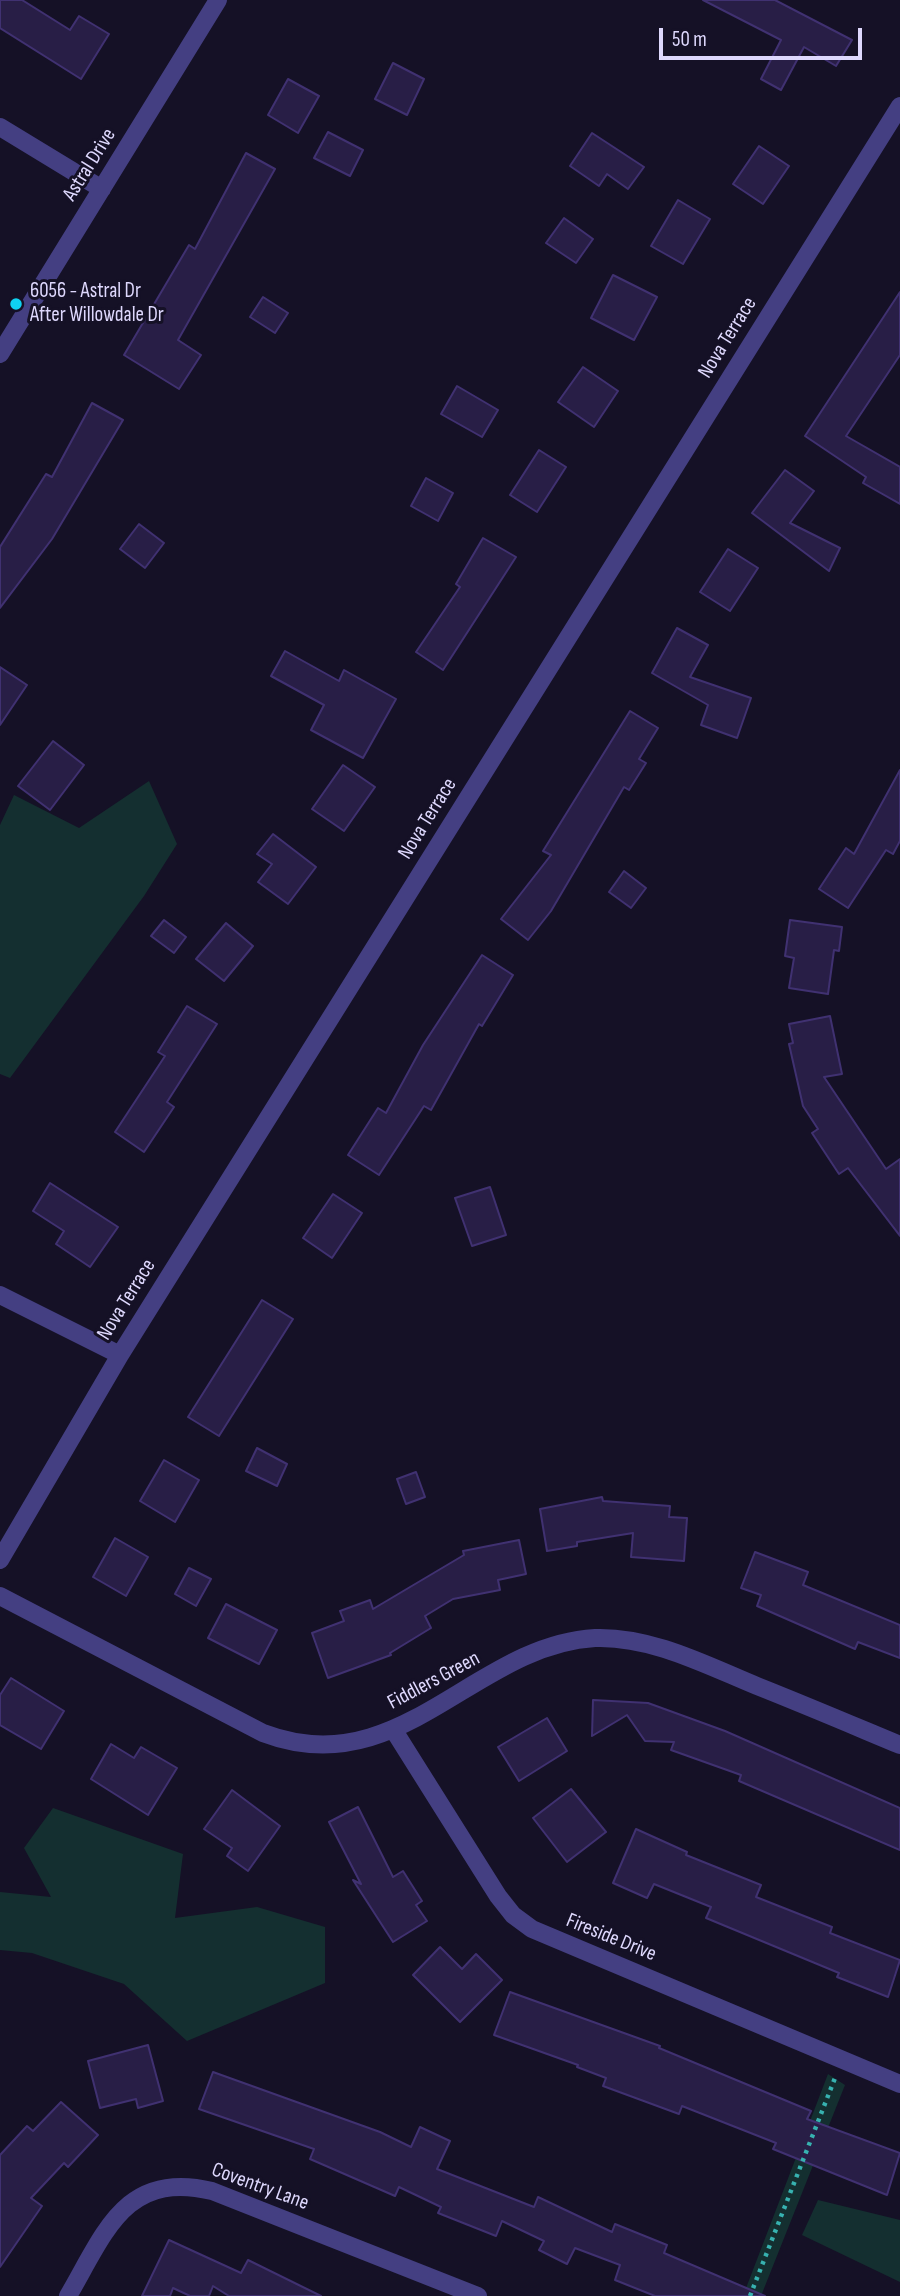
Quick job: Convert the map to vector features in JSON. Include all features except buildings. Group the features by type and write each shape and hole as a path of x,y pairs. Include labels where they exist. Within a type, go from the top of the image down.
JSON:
{"street":[{"name":"Astral Drive","path":"0,354 218,0"},
{"name":"Nova Terrace","path":"0,1560 120,1355 900,106"},
{"path":"0,127 102,189"},
{"path":"0,1295 120,1355"},
{"name":"Fiddlers Green","path":"0,1597 278,1739 301,1744 341,1745 393,1729 531,1655 572,1641 606,1639 631,1641 681,1654 900,1745"},
{"name":"Fireside Drive","path":"393,1729 498,1896 523,1923 542,1935 900,2084"},
{"name":"Coventry Lane","path":"68,2296 122,2211 145,2192 185,2186 212,2191 478,2296"}],"path":[{"path":"750,2296 843,2059"}],"green space":[{"path":"149,781 177,844 144,896 10,1078 0,1074 0,825 14,795 79,828"},
{"path":"53,1808 183,1854 175,1918 257,1907 325,1927 325,1983 187,2041 124,1984 32,1953 0,1950 0,1892 51,1897 24,1848"},
{"path":"828,2074 845,2085 761,2296 743,2296"},
{"path":"818,2200 900,2220 900,2282 802,2235"}],"place":[{"name":"6056 - Astral Dr After Willowdale Dr","path":"16,304"}]}
